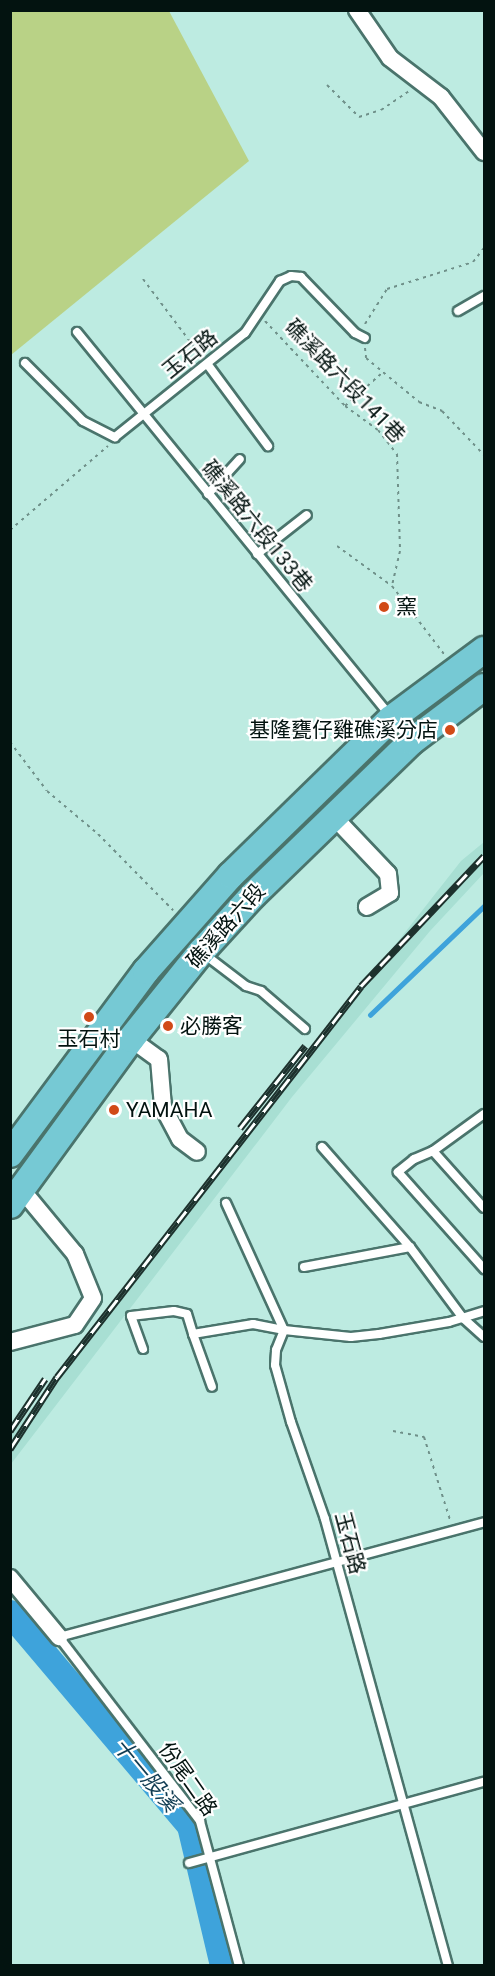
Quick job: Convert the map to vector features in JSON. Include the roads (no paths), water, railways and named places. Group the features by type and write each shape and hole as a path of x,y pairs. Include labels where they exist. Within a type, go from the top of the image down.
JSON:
{"main road":[{"name":"礁溪路六段","path":"10,1154 104,1026 186,924 391,719 455,669 484,650"},
{"name":"礁溪路六段","path":"16,1197 131,1038 201,952 333,816 412,741 484,687"}],"street":[{"path":"357,10 390,58 441,97 484,152"},
{"path":"333,816 388,874 390,892 367,907"},
{"path":"131,1038 159,1059 163,1107 180,1139 197,1152"},
{"path":"10,1342 75,1325 93,1298 75,1254 16,1197"},
{"path":"10,1578 59,1637"}],"lane":[{"name":"玉石路","path":"25,363 82,421 115,437 208,365 245,333 280,281 301,277 355,333 365,338"},
{"path":"458,311 484,296"},
{"name":"礁溪路六段133巷","path":"77,332 391,719 412,741"},
{"path":"208,365 268,446"},
{"path":"208,494 240,459"},
{"path":"257,554 307,515"},
{"path":"201,952 246,987 261,991 305,1029"},
{"path":"484,1114 433,1151 414,1159 398,1172 484,1269"},
{"path":"322,1148 410,1247 464,1318 484,1337"},
{"path":"433,1151 484,1208"},
{"path":"226,1203 284,1330"},
{"path":"304,1267 410,1247"},
{"path":"143,1349 131,1316 174,1311 186,1314 212,1387"},
{"path":"193,1334 253,1324 284,1330 351,1337 464,1318 484,1311"},
{"name":"玉石路","path":"284,1330 276,1350 275,1365 336,1562 448,1965"},
{"path":"59,1637 484,1522"},
{"name":"份尾二路","path":"59,1637 200,1821 239,1965"},
{"path":"189,1863 484,1782"}],"waterway":[{"path":"370,1015 484,906"},
{"name":"十一股溪","path":"10,1613 190,1826 223,1966"}],"railway":[{"path":"10,1449 57,1377 361,986 484,856"},
{"path":"240,1128 305,1046"},
{"path":"10,1431 45,1379"}],"place":[{"name":"窯","path":"384,607"},
{"name":"基隆甕仔雞礁溪分店","path":"450,730"},
{"name":"玉石村","path":"89,1017"},
{"name":"必勝客","path":"168,1026"},
{"name":"YAMAHA","path":"114,1110"}]}
